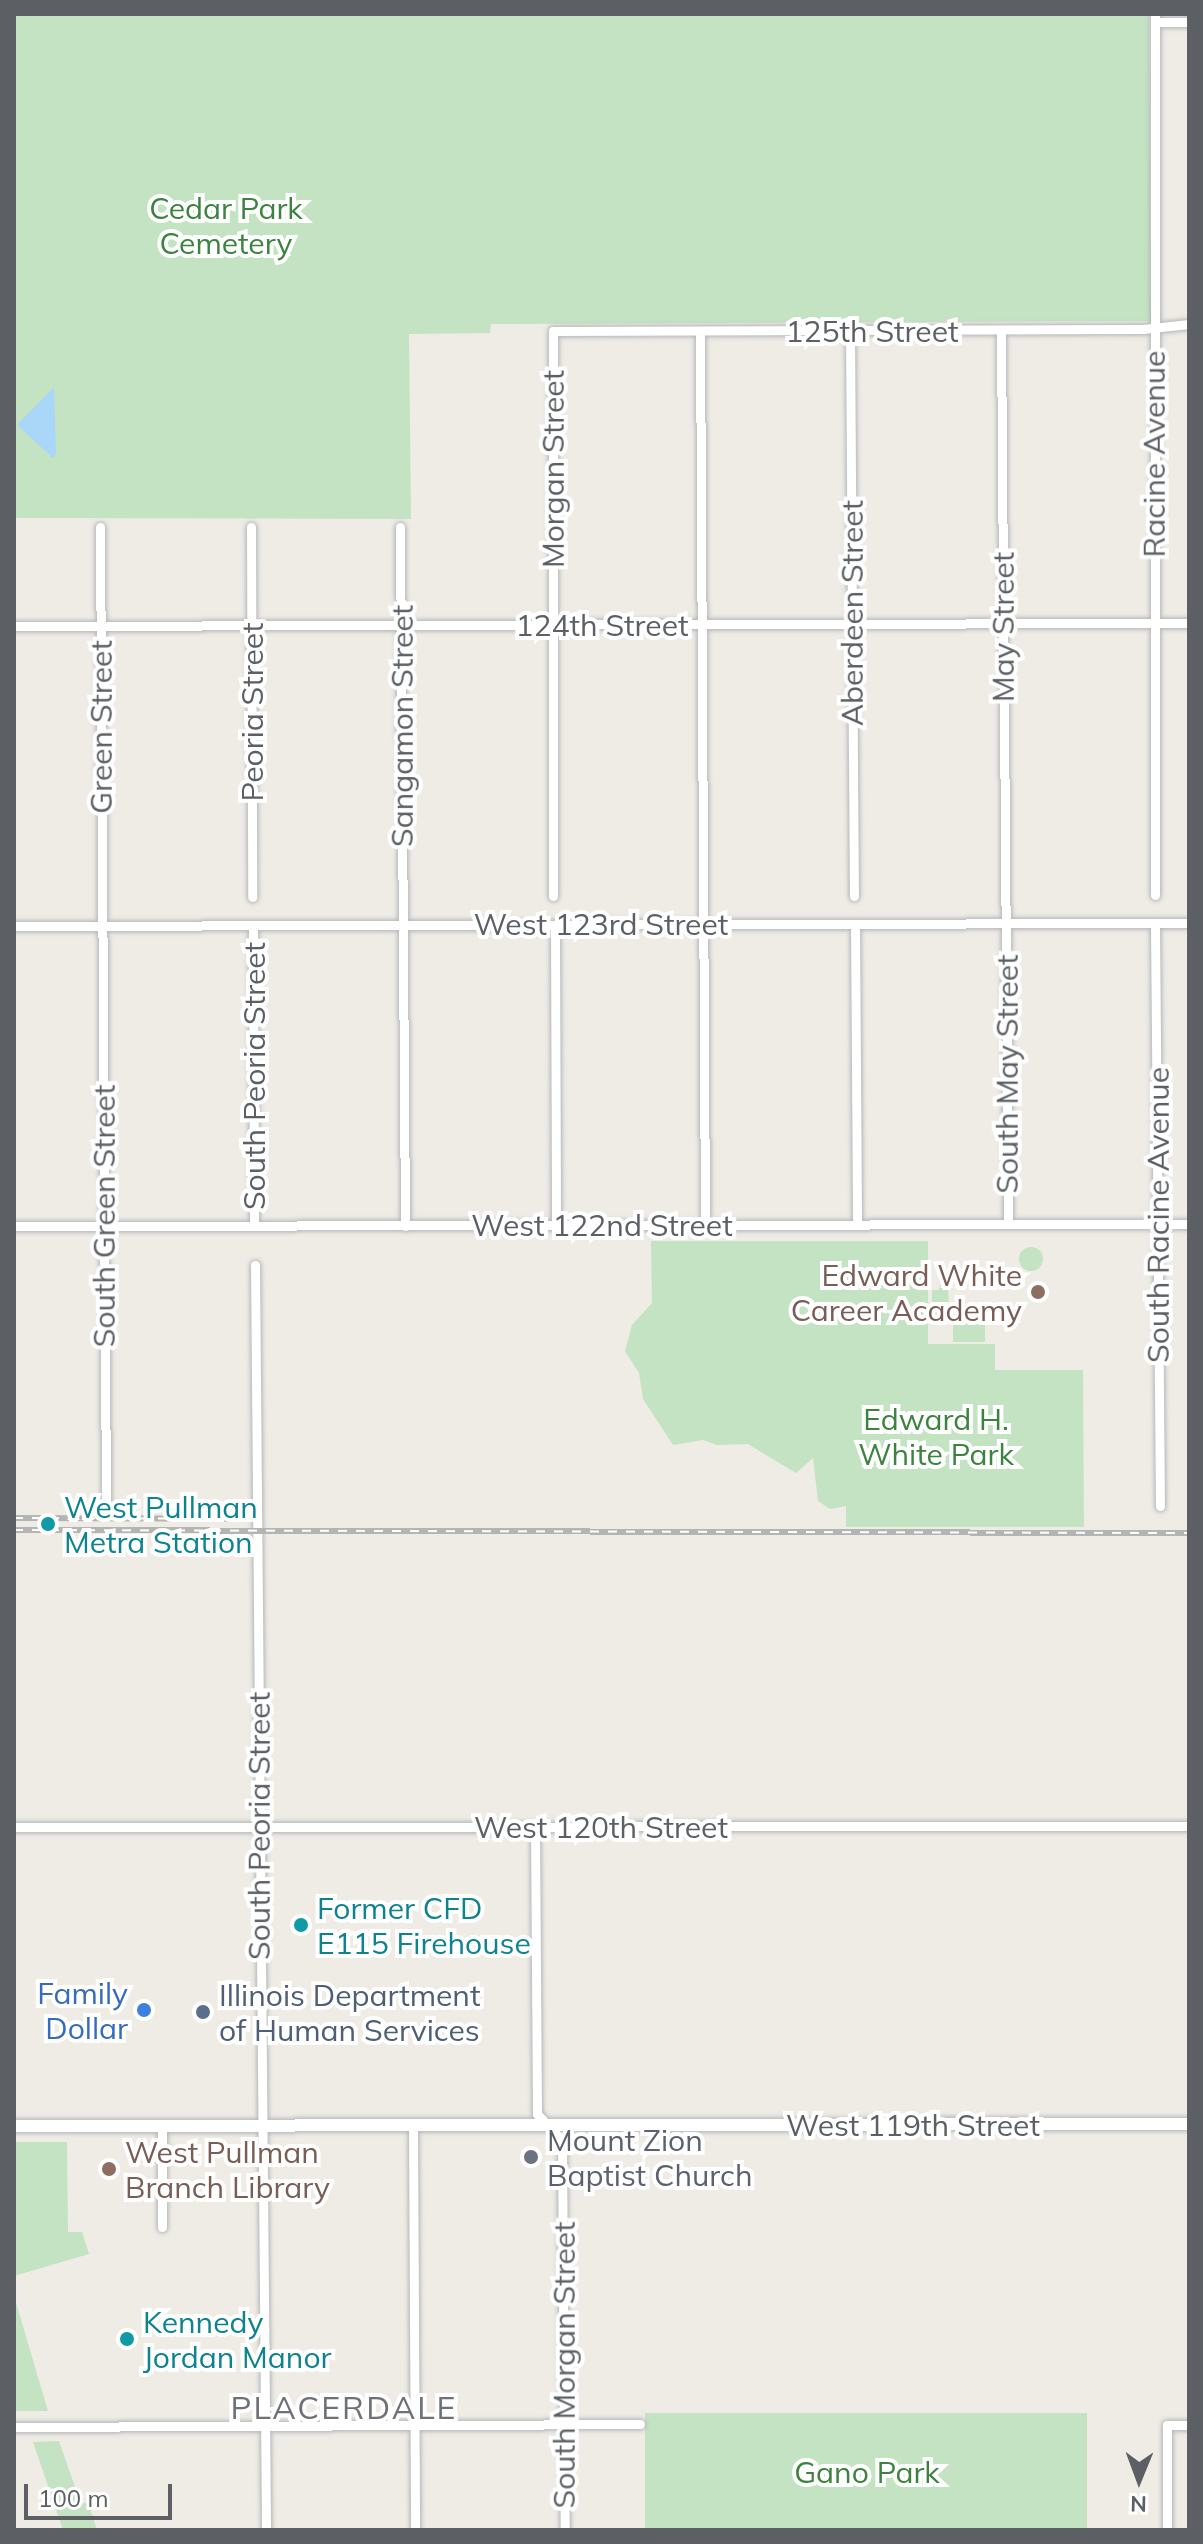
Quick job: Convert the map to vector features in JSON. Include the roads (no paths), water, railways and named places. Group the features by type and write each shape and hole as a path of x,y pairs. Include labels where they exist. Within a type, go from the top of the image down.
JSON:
{"street":[{"path":"1156,18 1189,22"},
{"name":"Racine Avenue","path":"1155,895 1153,335 1157,327 1156,18"},
{"name":"125th Street","path":"553,331 1001,331 1189,324"},
{"name":"Aberdeen Street","path":"850,330 854,896"},
{"name":"Morgan Street","path":"553,331 553,896"},
{"path":"700,331 705,1225"},
{"name":"May Street","path":"1001,331 1006,924"},
{"name":"Green Street","path":"100,527 102,926"},
{"name":"Peoria Street","path":"251,527 252,897"},
{"name":"Sangamon Street","path":"400,527 405,1226"},
{"name":"124th Street","path":"14,626 1189,623"},
{"name":"South Racine Avenue","path":"1155,923 1160,1506"},
{"name":"West 123rd Street","path":"14,926 1189,923"},
{"path":"855,924 857,1225"},
{"name":"South May Street","path":"1006,924 1008,1224"},
{"path":"555,925 556,1225"},
{"name":"South Green Street","path":"102,926 106,1506"},
{"name":"South Peoria Street","path":"253,926 254,1226"},
{"name":"West 122nd Street","path":"14,1226 1189,1224"},
{"name":"South Peoria Street","path":"255,1265 260,2126 266,2530"},
{"name":"West 120th Street","path":"14,1827 1189,1826"},
{"name":"South Morgan Street","path":"535,1827 537,2114 562,2140 565,2530"},
{"name":"West 119th Street","path":"14,2126 1189,2124"},
{"path":"413,2125 415,2530"},
{"path":"162,2126 162,2227"},
{"path":"14,2427 640,2424"},
{"path":"1167,2530 1167,2425 1189,2425"}],"water":[{"path":"54,387 56,455 53,458 17,425"}],"railway":[{"path":"14,1518 248,1519"},
{"path":"14,1530 1189,1533"}],"place":[{"name":"Edward White Career Academy","path":"1038,1292"},
{"name":"West Pullman Metra Station","path":"48,1524"},
{"name":"Former CFD E115 Firehouse","path":"301,1925"},
{"name":"Family Dollar","path":"144,2010"},
{"name":"Illinois Department of Human Services","path":"203,2012"},
{"name":"Mount Zion Baptist Church","path":"531,2157"},
{"name":"West Pullman Branch Library","path":"109,2169"},
{"name":"Kennedy Jordan Manor","path":"127,2339"}],"district":[{"name":"PLACERDALE","path":"344,2407"}],"park label":[{"name":"Cedar Park Cemetery","path":"226,225"},
{"name":"Edward H. White Park","path":"936,1436"},
{"name":"Gano Park","path":"867,2472"}]}
